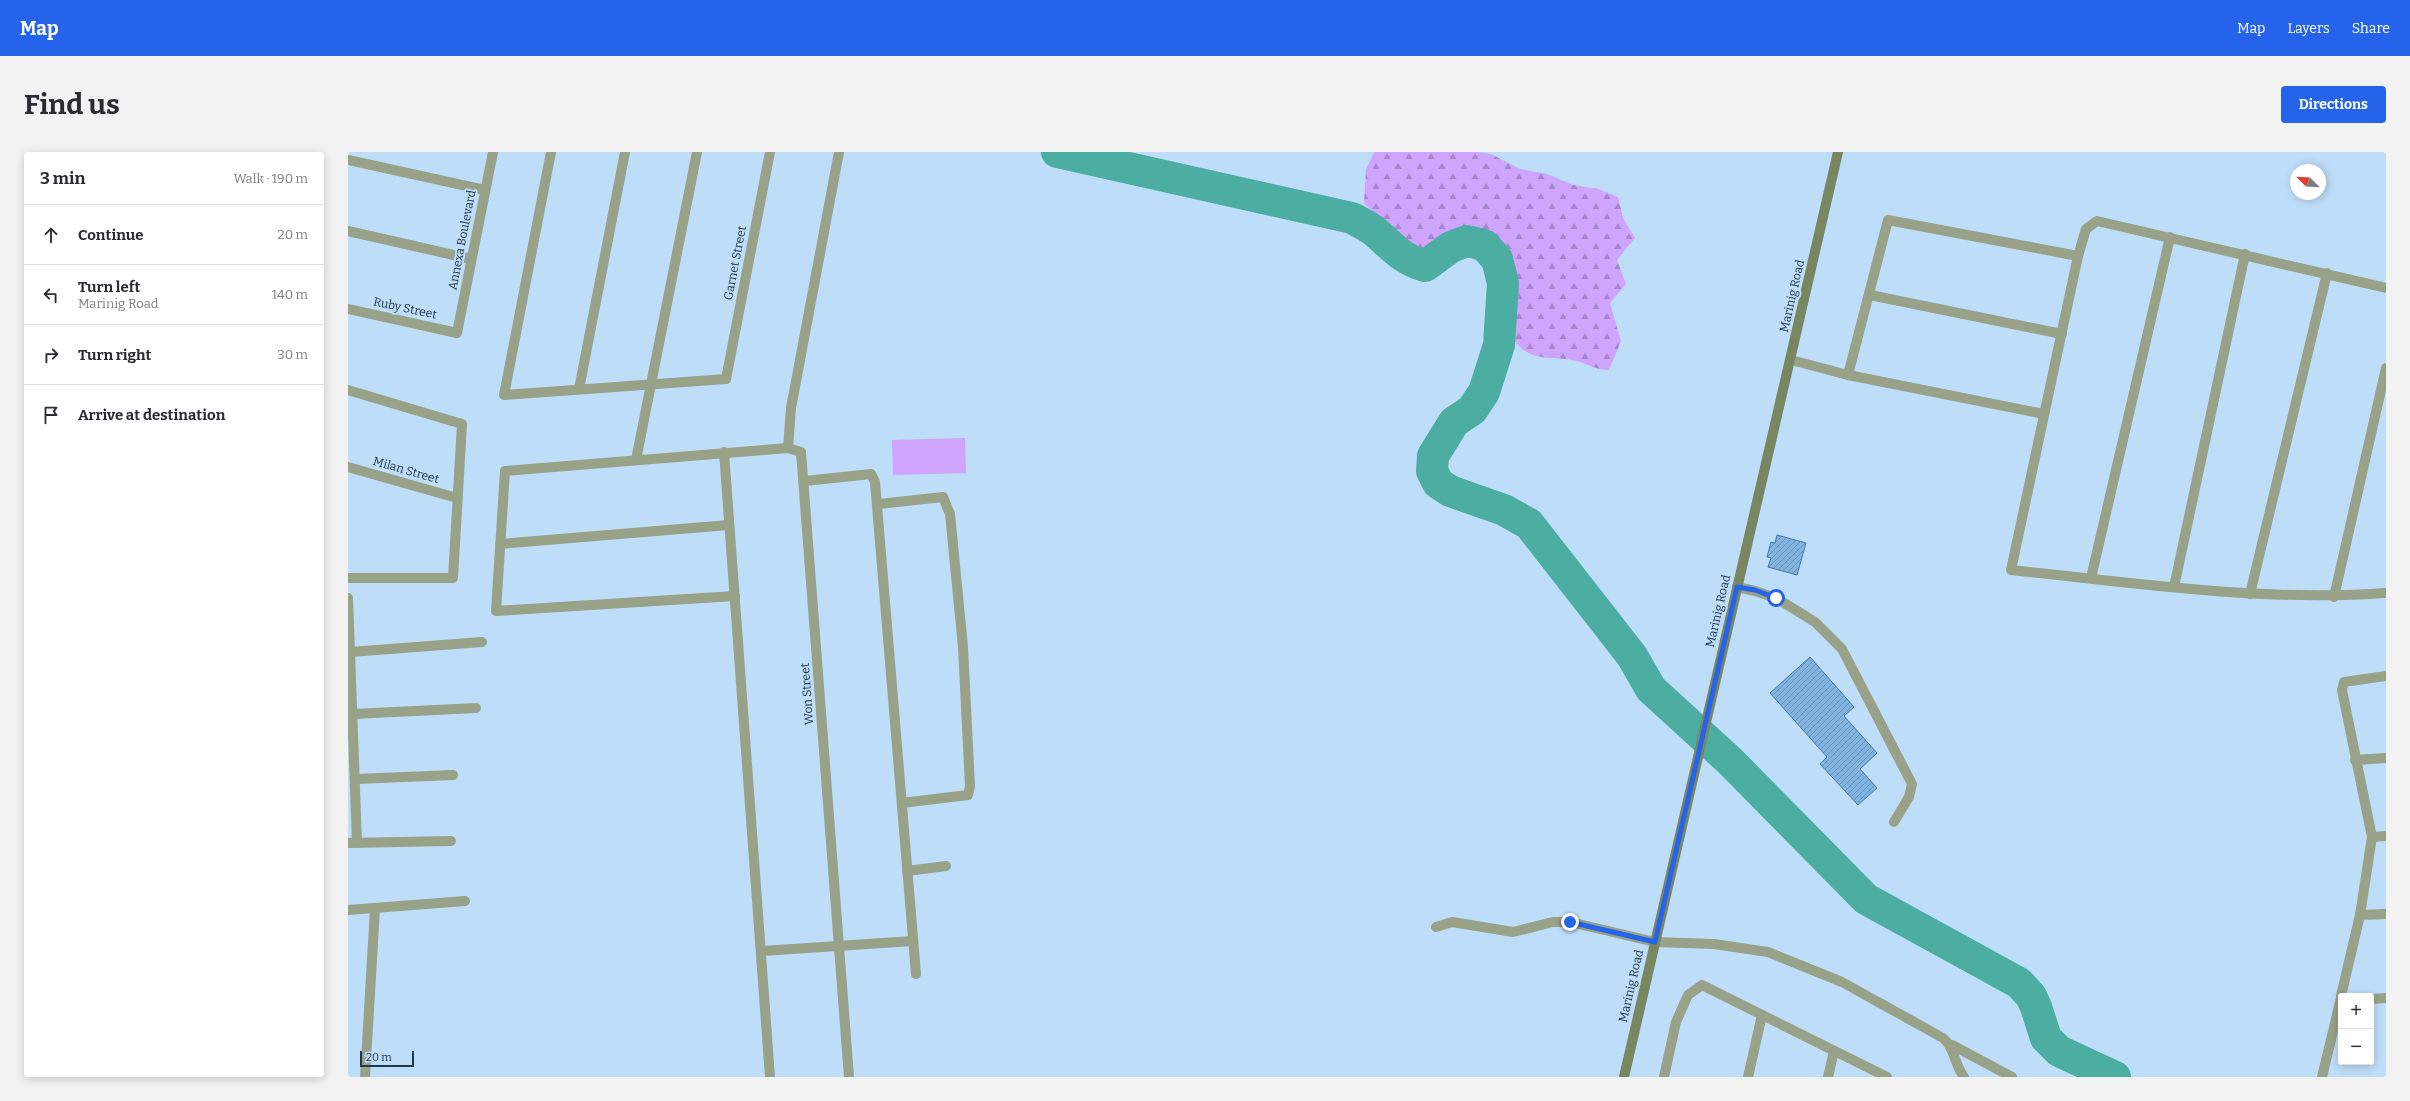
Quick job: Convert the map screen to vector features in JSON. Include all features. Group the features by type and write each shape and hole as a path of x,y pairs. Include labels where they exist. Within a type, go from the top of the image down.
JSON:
{"street":[{"name":"Annexa Boulevard","path":"457,333 493,152"},
{"path":"551,152 504,395 579,389 650,386"},
{"path":"579,389 625,152"},
{"path":"636,460 697,152"},
{"name":"Garnet Street","path":"650,386 726,379 770,152"},
{"path":"735,596 496,611 505,471 788,448 791,408 839,152"},
{"name":"Marinig Road","path":"1624,1077 1706,716 1791,360 1838,152"},
{"path":"348,160 485,190"},
{"path":"1848,375 1870,295 1888,220 2078,256"},
{"path":"2386,288 2327,273 2097,221 2086,229 2078,256 2011,570 2250,594 2334,596 2386,593"},
{"path":"348,231 471,259"},
{"path":"2091,578 2170,237"},
{"path":"2174,587 2245,254"},
{"path":"2250,594 2327,273"},
{"path":"1870,295 2062,334"},
{"name":"Ruby Street","path":"348,309 457,333"},
{"path":"1791,360 1848,375 2044,414"},
{"path":"2334,596 2386,368"},
{"path":"348,390 462,424 453,578 348,578"},
{"name":"Won Street","path":"788,448 801,452 805,482 849,1077"},
{"path":"724,452 770,1077"},
{"name":"Milan Street","path":"348,467 457,498"},
{"path":"805,482 871,474 875,482 879,504 916,974"},
{"path":"879,504 943,497 950,514 963,647 970,786 968,795 902,803"},
{"path":"500,544 729,525"},
{"path":"1737,587 1755,590 1776,598 1815,622 1842,649 1912,784 1909,797 1894,822"},
{"path":"348,598 356,779 353,843 452,841"},
{"path":"350,652 482,642"},
{"path":"2342,993 2360,915 2372,837 2355,760 2342,690 2344,682 2386,676"},
{"path":"353,714 476,708"},
{"path":"2355,760 2386,758"},
{"path":"356,779 453,775"},
{"path":"2372,837 2386,836"},
{"path":"907,872 946,866"},
{"path":"348,910 465,901"},
{"path":"365,1077 375,909"},
{"path":"2360,915 2386,914"},
{"path":"1436,927 1452,922 1513,932 1553,922 1570,922 1655,942 1714,944 1768,952 1842,982 1943,1038 1952,1045 2012,1077"},
{"path":"761,951 913,941"},
{"path":"1664,1077 1676,1022 1688,995 1702,985 1887,1077"},
{"path":"2374,999 2386,998"},
{"path":"2322,1077 2338,1011"},
{"path":"1748,1077 1762,1016"},
{"path":"1952,1045 1954,1059 1964,1077"},
{"path":"1828,1077 1834,1051"}],"green space":[{"path":"1374,152 1478,152 1491,154 1520,169 1547,174 1573,185 1598,189 1618,197 1623,218 1635,238 1617,260 1626,284 1610,303 1621,341 1609,370 1568,359 1535,356 1521,348 1514,340 1511,328 1512,312 1517,287 1516,277 1498,243 1487,234 1463,227 1425,253 1415,254 1364,203 1366,170"},
{"path":"965,438 966,473 893,475 892,440"}],"building":[{"path":"1777,535 1806,543 1797,575 1768,567 1771,558 1767,557 1771,542 1775,543"},
{"path":"1810,657 1854,707 1844,716 1877,753 1860,769 1877,788 1858,805 1820,764 1827,757 1770,693"}],"waterway":[{"path":"1057,152 1352,218 1372,229 1403,256 1425,266 1451,247 1467,241 1484,245 1497,259 1503,283 1499,345 1484,392 1472,410 1454,422 1433,456 1432,471 1438,483 1450,491 1504,510 1529,524 1632,656 1651,689 1730,761 1866,899 2019,983 2031,996 2046,1038 2059,1051 2115,1077"}],"route":[{"path":"1570,922 1655,942 1737,587 1755,590 1776,598"}]}
